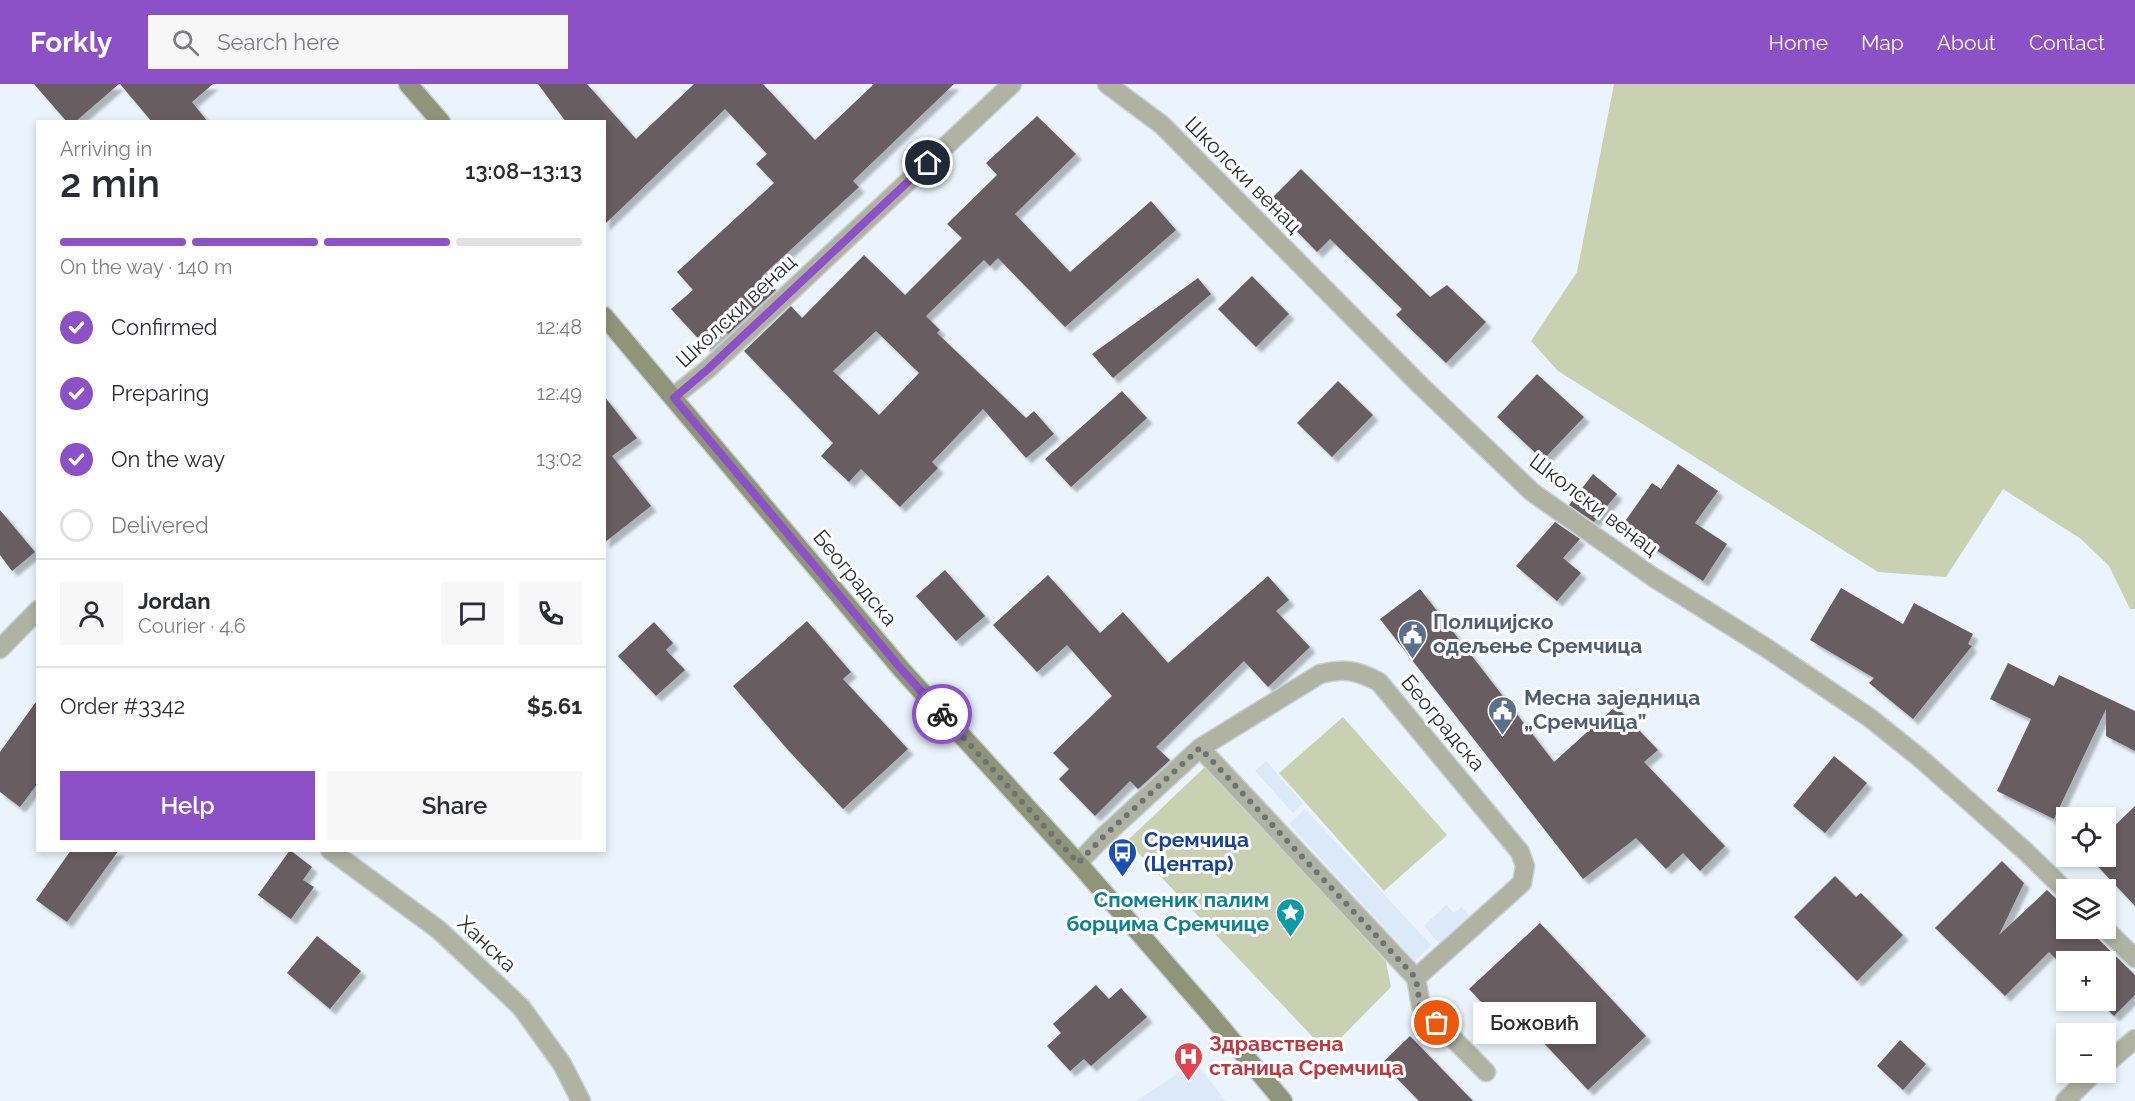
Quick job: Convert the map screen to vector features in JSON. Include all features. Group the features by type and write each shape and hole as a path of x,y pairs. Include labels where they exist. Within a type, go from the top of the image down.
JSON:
{"main road":[{"path":"408,84 439,120"},
{"name":"Београдска","path":"606,318 902,670 1078,863 1283,1101"}],"street":[{"name":"Школски венац","path":"674,398 708,369 1012,84"},
{"name":"Школски венац","path":"1107,84 1162,125 1421,386 1532,492 1653,577 1768,649 1870,718 1920,758 2056,881"},
{"path":"0,649 36,612"},
{"name":"Београдска","path":"1078,863 1200,748 1320,674 1342,669 1364,674 1379,682 1520,852 1525,867 1522,883 1416,978"},
{"path":"1200,748 1416,978 1420,1006 1486,1072"},
{"name":"Ханска","path":"333,852 439,930 521,1007 562,1064 581,1101"},
{"path":"2115,939 2135,958"},
{"path":"2116,1055 2135,1039"},
{"path":"2065,1101 2084,1083"}],"shaded area":[{"path":"1266,761 1303,803 1293,813 1255,771"},
{"path":"1305,809 1431,945 1415,961 1289,824"},
{"path":"1446,905 1454,913 1461,907 1469,916 1439,943 1424,926"},
{"name":"Здравствена станица Сремчица","path":"1195,1062 1226,1101 1136,1101"}],"green space":[{"path":"1614,84 2135,84 2135,609 2130,609 2109,566 2081,539 2003,489 1946,577 1878,572 1558,371 1531,341 1577,272"},
{"path":"1343,717 1447,835 1384,891 1279,773"},
{"path":"1207,765 1386,962 1391,987 1327,1052 1127,841"}],"building":[{"path":"34,84 119,84 77,120 65,120"},
{"path":"120,84 213,84 192,102 206,120 150,120"},
{"path":"538,84 587,84 636,139 694,84 763,84 815,140 874,84 954,84 853,181 859,187 762,276 776,290 728,334 724,330 706,347 671,309 693,290 677,272 774,183 756,164 767,154 725,109 606,223 606,120 565,120"},
{"path":"1037,116 1076,154 1015,214 1070,272 1151,201 1176,230 1065,327 998,258 990,266 984,260 926,316 940,330 937,333 1026,418 1034,411 1054,434 1026,458 983,409 932,462 938,468 900,507 861,469 849,482 821,456 833,443 744,351 791,306 802,318 864,255 905,295 962,238 947,224 997,175 986,163","holes":["876,331 919,373 879,415 833,371"]},
{"path":"1301,169 1430,297 1447,285 1486,322 1446,363 1396,315 1402,309 1330,239 1317,252 1268,202"},
{"path":"1252,276 1289,314 1256,347 1218,309"},
{"path":"1198,278 1211,294 1113,378 1092,354"},
{"path":"1537,374 1584,417 1543,460 1497,417"},
{"path":"1338,381 1373,415 1332,457 1297,423"},
{"path":"1122,391 1147,418 1071,487 1045,459"},
{"path":"606,399 637,438 612,456 651,506 606,541"},
{"path":"1678,464 1718,491 1695,523 1727,544 1703,581 1621,527 1652,483 1661,489"},
{"path":"1593,474 1617,494 1594,522 1569,505"},
{"path":"0,510 35,552 12,571 0,555"},
{"path":"1555,522 1580,539 1563,558 1581,573 1557,601 1516,566"},
{"path":"945,570 985,616 956,641 916,596"},
{"path":"1048,575 1100,633 1123,612 1168,663 1268,576 1289,600 1276,611 1310,647 1268,687 1244,661 1156,747 1170,760 1138,789 1130,781 1095,816 1059,779 1069,769 1053,753 1112,696 1067,645 1037,672 993,625"},
{"path":"1841,588 1903,624 1914,603 1973,634 1968,644 1972,646 1913,719 1869,683 1874,678 1810,640"},
{"path":"1420,589 1554,762 1616,706 1658,750 1644,762 1725,846 1700,871 1683,853 1666,869 1636,838 1583,879 1380,619"},
{"path":"807,621 851,672 843,679 908,749 843,809 733,686"},
{"path":"654,622 673,643 666,650 685,670 656,696 618,656"},
{"path":"2008,663 2054,686 2059,675 2135,711 2135,751 2106,736 2106,709 2060,807 2056,807 2054,819 1997,791 2031,719 1990,699"},
{"path":"36,702 36,786 20,807 0,792 0,752"},
{"path":"1834,756 1867,783 1825,833 1793,806"},
{"path":"2135,806 2135,906 2116,886 2116,879 2110,879 2098,867 2116,867 2116,824"},
{"path":"70,852 118,852 67,922 36,900"},
{"path":"289,852 293,852 312,867 303,880 314,887 291,919 258,895"},
{"path":"2002,861 2024,883 1999,935 2047,890 2056,899 2056,939 2098,939 2110,951 2056,951 2056,959 2049,952 2005,996 1935,928"},
{"path":"1835,876 1856,897 1861,893 1903,935 1857,981 1794,917"},
{"path":"1540,923 1646,1036 1588,1090 1524,1022 1511,1034 1469,989"},
{"path":"317,936 361,971 330,1009 287,973"},
{"path":"2116,956 2135,975 2135,995 2114,1016 2109,1011 2116,1011"},
{"path":"1096,985 1109,999 1121,988 1147,1017 1091,1066 1084,1059 1070,1071 1047,1046 1061,1033 1053,1024"},
{"path":"1410,1036 1473,1101 1419,1101 1382,1063"},
{"path":"1900,1040 1926,1064 1903,1090 1877,1066"}],"way so far":[{"path":"942,714 1078,863 1200,748 1416,978 1420,1006 1437,1023"}],"place":[{"name":"Полицијско одељење Сремчица","path":"1412,660"},
{"name":"Месна заједница „Сремчица”","path":"1503,736"},
{"name":"Сремчица (Центар)","path":"1123,878"},
{"name":"Споменик палим борцима Сремчице","path":"1290,938"},
{"name":"Божовић","path":"1437,1023"},
{"name":"Здравствена станица Сремчица","path":"1188,1082"}],"route":[{"path":"928,163 708,369 674,398 902,670 942,714"}]}
